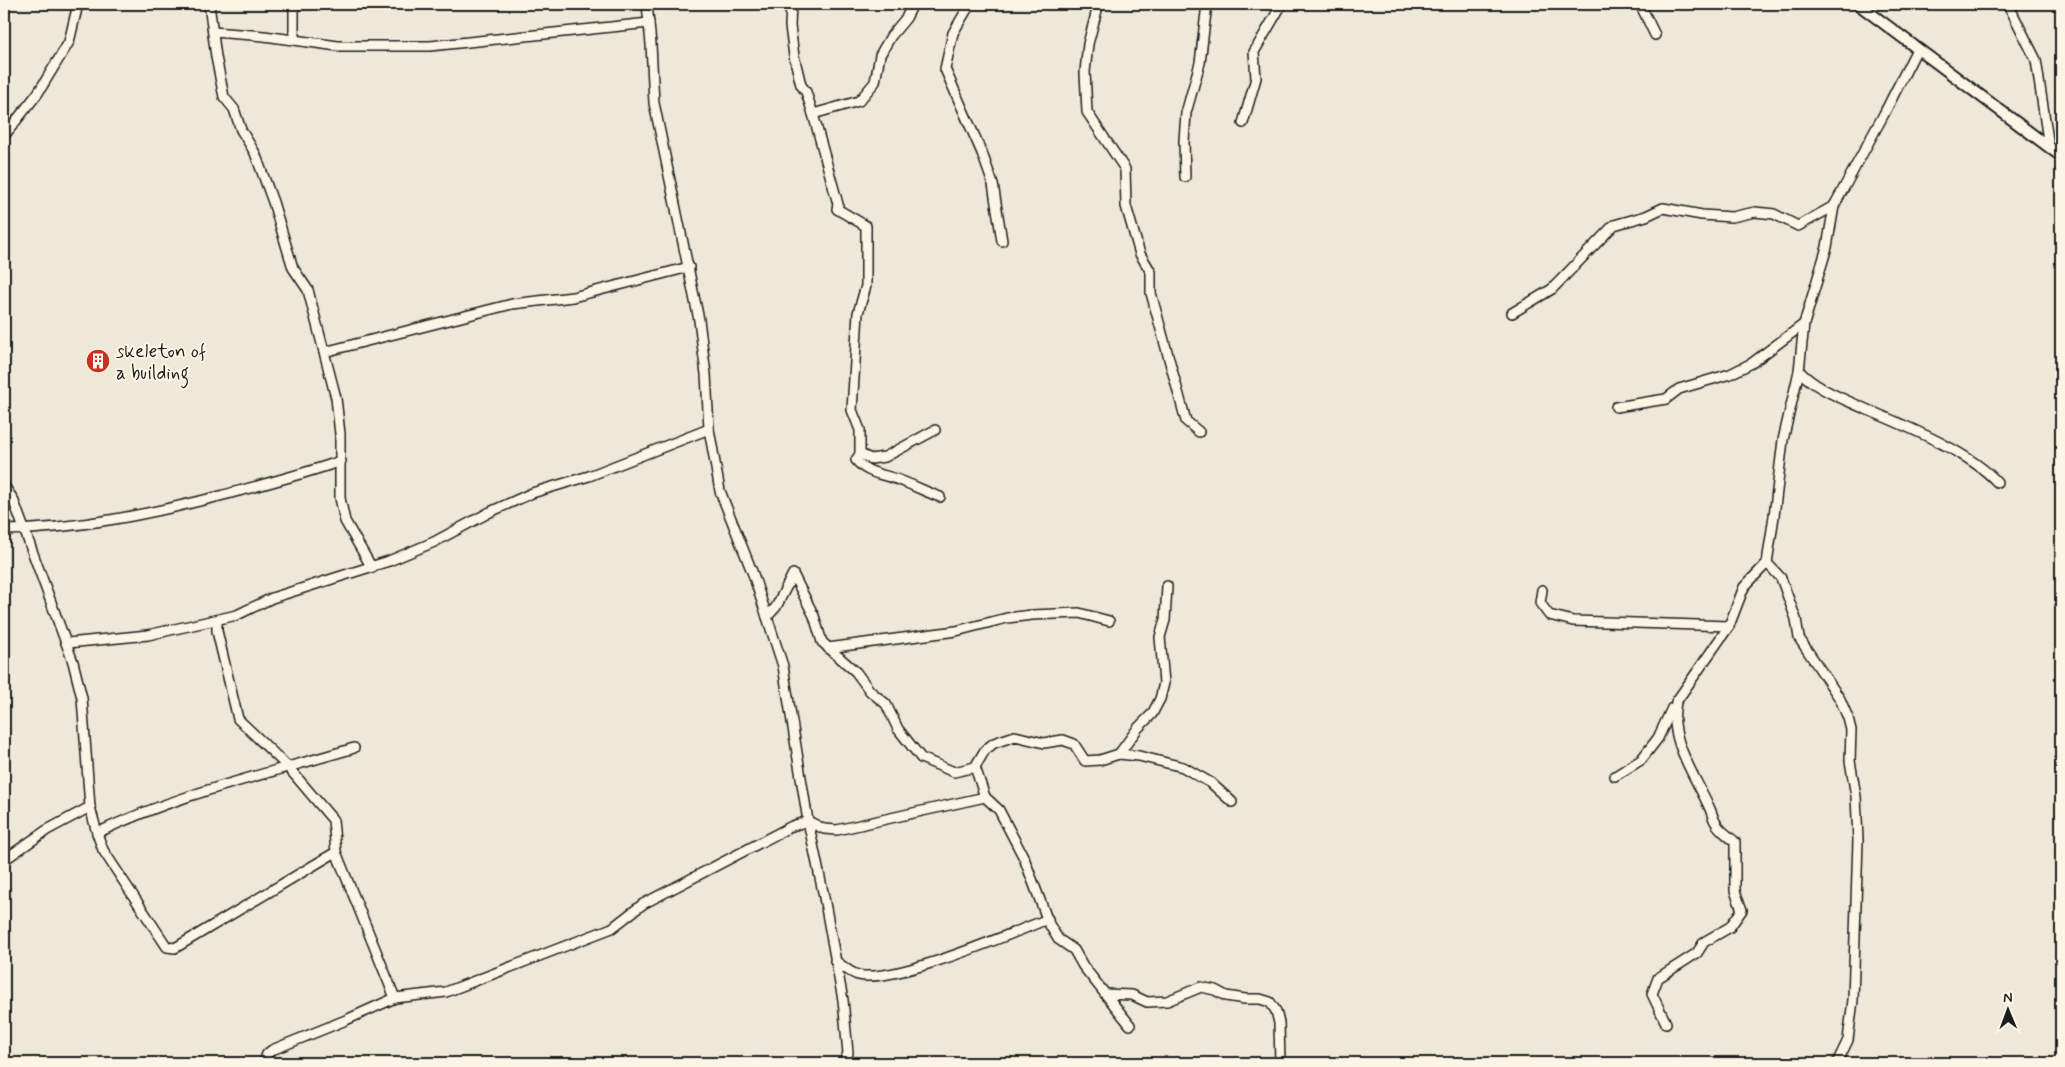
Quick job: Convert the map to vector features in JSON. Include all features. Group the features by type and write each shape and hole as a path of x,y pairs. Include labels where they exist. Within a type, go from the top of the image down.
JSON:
{"main road":[{"path":"1858,4 2061,156"}],"street":[{"path":"4,136 38,93 69,42 78,4"},
{"path":"209,4 216,57 224,97 234,109 241,130 255,153 273,202 293,268 308,290 336,398 340,434 340,498 345,521 372,568"},
{"path":"294,4 294,40"},
{"path":"647,4 654,103 699,320 706,374 709,428 720,491 753,574 782,666 808,821 823,892 847,1031 848,1053 844,1063"},
{"path":"791,4 790,26 794,56 801,85 806,92 813,114 838,209 847,217 866,226 866,286 858,313 852,410 860,430 860,454 856,460 860,466 874,473 898,480 940,497"},
{"path":"813,114 859,101 875,82 880,55 891,36 906,18 913,4"},
{"path":"970,4 953,33 945,69 982,152 993,184 1002,241"},
{"path":"1091,4 1096,10 1088,44 1085,72 1087,112 1125,168 1126,206 1130,223 1140,254 1151,272 1151,293 1186,421 1199,432"},
{"path":"1185,177 1184,141 1186,113 1200,63 1207,4"},
{"path":"1243,123 1256,78 1254,52 1282,4"},
{"path":"1640,4 1655,35"},
{"path":"2008,4 2036,60 2049,147"},
{"path":"214,32 338,46 430,46 649,23"},
{"path":"1615,776 1641,760 1658,738 1676,702 1729,626 1744,586 1767,563 1783,440 1799,372 1804,324 1827,247 1834,206 1917,49"},
{"path":"1512,313 1552,290 1614,225 1646,216 1663,208 1702,215 1732,216 1755,212 1774,214 1798,226 1834,206"},
{"path":"324,352 512,304 573,297 689,267"},
{"path":"1616,407 1666,399 1679,389 1730,374 1752,363 1804,324"},
{"path":"1799,372 1810,382 1838,397 1953,450 1990,474 1998,482"},
{"path":"68,643 148,635 237,615 272,598 372,568 434,542 532,492 589,476 709,428"},
{"path":"860,454 871,459 886,457 935,430"},
{"path":"4,530 24,530 106,521 161,511 303,474 340,461"},
{"path":"4,486 13,499 68,643 82,698 90,808 97,833 103,850 165,945 172,949 336,852"},
{"path":"1767,563 1784,584 1796,619 1800,638 1840,699 1851,730 1850,761 1856,796 1858,840 1853,1000 1848,1040 1838,1063"},
{"path":"767,617 776,607 793,574 814,616 822,642 856,672 870,691 886,704 898,729 921,758 954,772 975,767 985,750 994,743 1015,736 1044,743 1062,740 1074,744 1085,760 1100,760 1119,754 1139,756 1183,767 1211,783 1232,802"},
{"path":"1119,754 1138,728 1152,714 1160,699 1164,683 1160,637 1166,620 1166,586"},
{"path":"1542,590 1540,604 1549,615 1573,620 1729,626"},
{"path":"828,648 875,640 895,640 956,631 1007,618 1032,615 1079,613 1109,621"},
{"path":"217,621 217,631 238,720 288,767 333,820 336,852 394,998"},
{"path":"1666,1023 1652,994 1658,978 1697,953 1704,942 1730,927 1742,910 1735,891 1735,842 1716,824 1710,808 1691,775 1675,729 1673,714 1676,702"},
{"path":"97,833 125,819 193,794 354,748"},
{"path":"975,767 985,797 999,810 1024,858 1058,939 1074,950 1083,966 1130,1024"},
{"path":"264,1063 267,1054 272,1050 394,998 446,992 612,928 643,904 792,826 808,821 824,829 837,830 914,815 985,797"},
{"path":"4,860 47,830 90,808"},
{"path":"835,961 857,975 892,973 950,955 1048,919"},
{"path":"1105,994 1132,995 1147,1002 1167,1001 1202,987 1215,990 1226,996 1260,999 1270,1002 1276,1011 1279,1023 1280,1063"}],"place":[{"name":"skeleton of a building","path":"98,361"}]}
